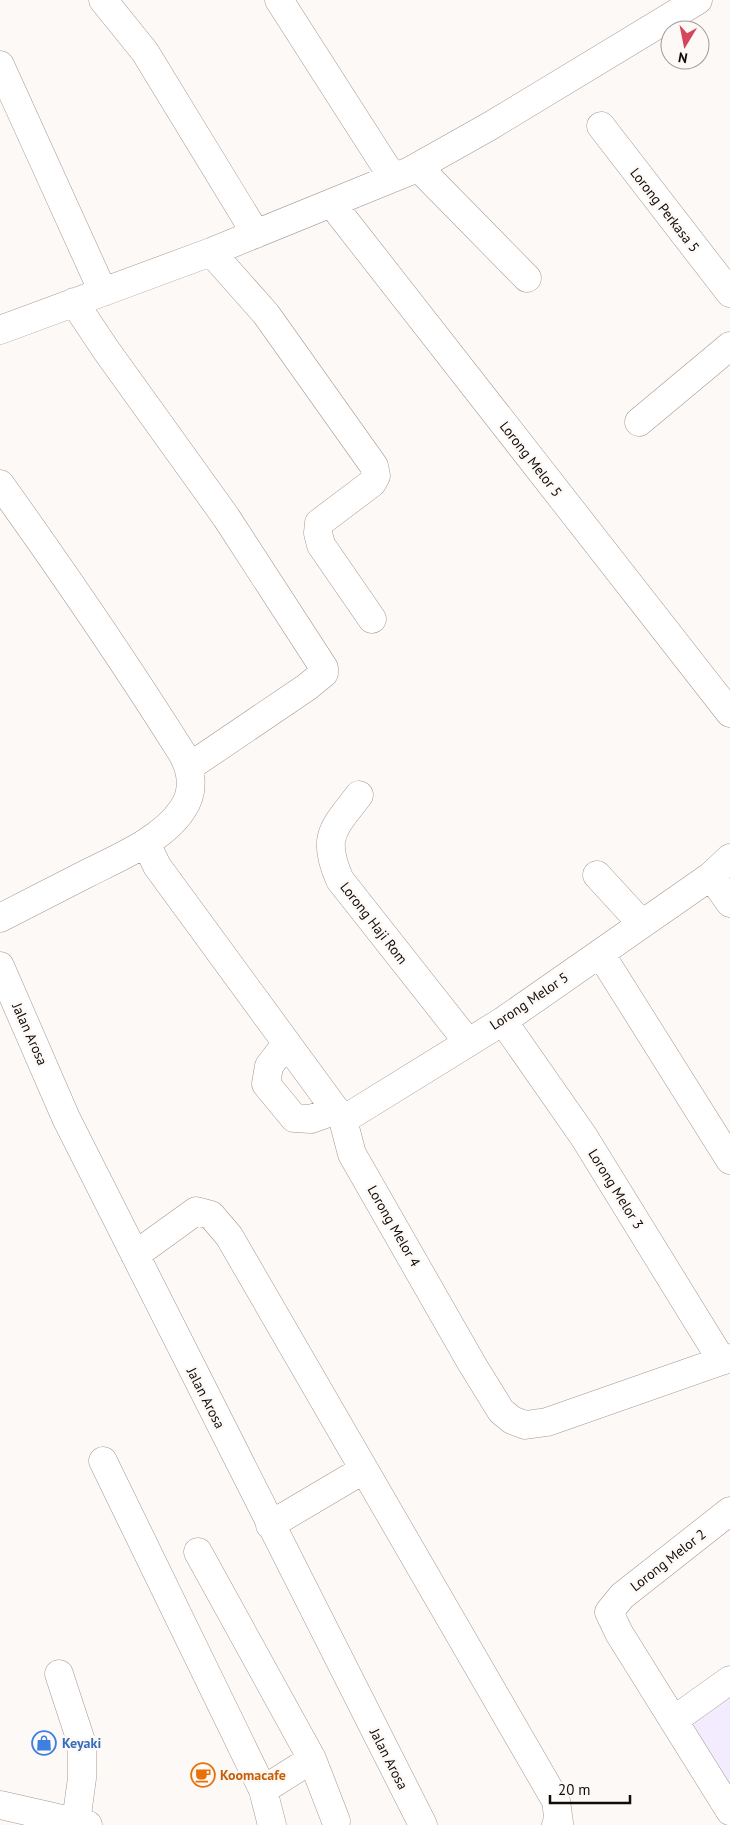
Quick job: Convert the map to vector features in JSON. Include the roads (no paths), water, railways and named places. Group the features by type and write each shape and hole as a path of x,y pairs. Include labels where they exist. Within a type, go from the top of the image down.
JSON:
{"street":[{"path":"102,0 145,52 256,234"},
{"path":"279,0 393,178"},
{"path":"0,330 211,252 332,204 418,167 490,126 698,0"},
{"path":"0,65 103,292"},
{"name":"Lorong Perkasa 5","path":"601,126 730,293"},
{"path":"418,167 527,278"},
{"name":"Lorong Melor 5","path":"332,204 730,714"},
{"path":"211,252 266,314 374,466 376,476 372,483 319,523 318,533 321,545 372,619"},
{"path":"74,302 226,518 324,668 324,673 307,687 189,767"},
{"path":"639,422 730,346"},
{"path":"0,484 80,595 189,767 191,776 189,794 182,811 146,843 0,918"},
{"name":"Lorong Haji Rom","path":"360,795 337,824 330,842 330,859 340,880 467,1041"},
{"name":"Lorong Melor 4","path":"146,843 157,866 339,1115 352,1154 472,1364 501,1411 512,1420 525,1425 547,1422 726,1360"},
{"path":"720,867 730,903"},
{"name":"Lorong Melor 5","path":"286,1044 269,1066 266,1084 294,1118 311,1119 339,1115 503,1021 720,867"},
{"path":"597,875 642,924"},
{"path":"600,953 730,1160"},
{"name":"Jalan Arosa","path":"0,966 66,1118 423,1825"},
{"name":"Lorong Melor 3","path":"503,1021 584,1137 726,1360"},
{"path":"135,1255 196,1211 211,1215 229,1236 556,1801 559,1823 556,1825"},
{"path":"103,1461 263,1790 272,1825"},
{"path":"270,1525 363,1470"},
{"name":"Lorong Melor 2","path":"674,1720 619,1633 609,1612 622,1596 730,1511"},
{"path":"198,1552 312,1760 336,1821"},
{"path":"0,1805 82,1824 82,1744 59,1674"},
{"path":"730,1680 674,1720 730,1811"},
{"path":"263,1790 312,1760"}],"place":[{"name":"Keyaki","path":"44,1743"},
{"name":"Koomacafe","path":"203,1775"}]}
